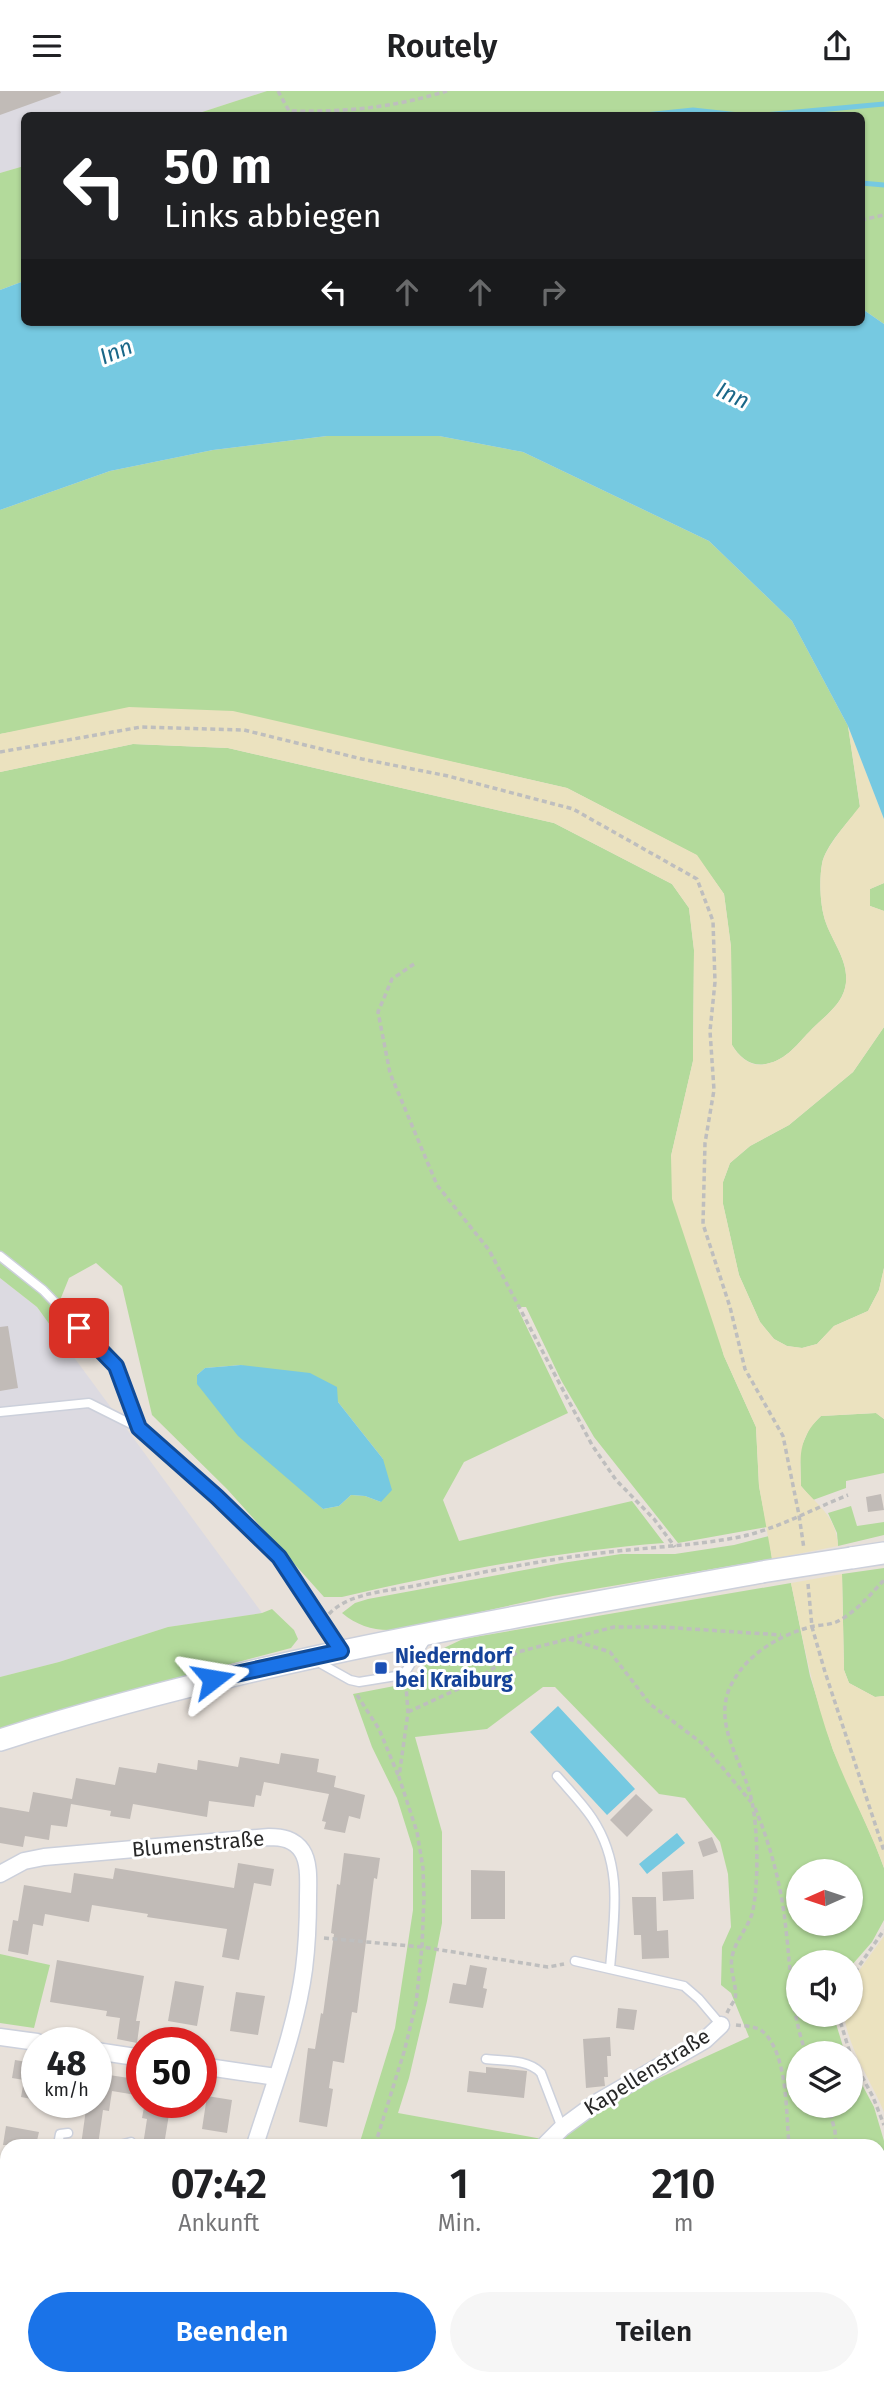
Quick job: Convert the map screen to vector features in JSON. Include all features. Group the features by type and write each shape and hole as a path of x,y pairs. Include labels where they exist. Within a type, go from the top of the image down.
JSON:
{"main road":[{"path":"0,1740 164,1691 310,1657 430,1632 884,1553"}],"street":[{"name":"Blumenstraße","path":"0,1874 24,1861 44,1857 280,1837 292,1841 304,1855 308,1882 308,1936 299,1997 257,2139"},
{"name":"Kapellenstraße","path":"551,2139 596,2103 705,2041 721,2025"},
{"path":"0,2037 21,2040"},
{"path":"217,2068 276,2077"}],"lane":[{"path":"0,1256 43,1290 116,1366 139,1428"},
{"path":"0,1412 89,1403 139,1428 217,1497 279,1557 341,1651"},
{"path":"310,1657 350,1680 359,1682 396,1676 406,1671 430,1632"},
{"path":"557,1776 592,1817 606,1843 614,1871 615,1901 610,1969"},
{"name":"Kapellenstraße","path":"575,1961 684,1986 721,2025"},
{"path":"486,2059 528,2064 536,2068 541,2073 562,2128"},
{"path":"59,2139 60,2134 68,2133"}],"path":[{"path":"278,91 289,111 338,112 405,103 447,91"},
{"path":"865,218 884,215"},
{"path":"0,752 141,727 243,730 362,759 448,776 573,809 697,879 713,921 715,982 710,1031 714,1090 705,1143 703,1224 730,1307 745,1369 783,1436 804,1554"},
{"path":"414,964 392,979 379,1012 390,1073 437,1185 489,1250 592,1445 616,1479 676,1546"},
{"path":"323,1621 335,1608 363,1596 563,1559 766,1532 799,1514 848,1496"},
{"path":"808,1580 813,1627 825,1672 884,1851"},
{"path":"803,2041 794,2008 786,1928 779,1891 765,1833 727,1734 724,1719 726,1703 730,1686 760,1651 783,1636 835,1622 862,1604 884,1580"},
{"path":"408,1712 471,1683 518,1652 614,1627 662,1627 783,1636"},
{"path":"569,1639 610,1652 650,1704 702,1744 753,1804 757,1888 752,1914 732,1956 736,1997 721,2025 755,2027 772,2042 778,2055 783,2084 788,2139"},
{"path":"399,1777 408,1712 406,1671"},
{"path":"350,1680 379,1729 399,1777 417,1832 423,1868 422,1947 415,2004 404,2052 377,2139"},
{"path":"863,1960 884,1930"},
{"path":"308,1936 422,1947 548,1967 564,1964"},
{"path":"863,2078 884,2125"},
{"path":"832,2118 836,2139"}],"shaded area":[{"path":"0,91 267,91 202,112 21,112 21,167 0,173"},
{"path":"0,1278 37,1307 262,1613 168,1627 59,1662 0,1677"}],"green space":[{"path":"267,91 884,91 884,324 865,311 865,112 202,112"},
{"path":"21,167 21,282 0,290 0,173"},
{"path":"327,436 439,436 523,452 709,541 792,621 848,726 860,807 828,849 821,870 822,909 846,971 845,988 832,1010 786,1055 773,1062 755,1064 742,1057 732,1045 731,947 724,894 696,855 567,788 338,736 41,727 0,734 0,510 110,471 213,450"},
{"path":"133,744 228,748 554,823 672,884 689,908 694,950 693,1061 671,1156 724,1356 756,1427 759,1486 767,1527 678,1543 594,1437 561,1380 526,1307 517,1307 568,1413 464,1462 443,1500 459,1541 632,1501 664,1543 543,1557 461,1571 342,1597 324,1597 227,1489 152,1415 122,1286 96,1263 69,1278 50,1325 37,1307 0,1278 0,772","holes":["241,1365 338,1402 383,1459 381,1502 365,1496 351,1495 339,1506 323,1509 302,1490 197,1375 205,1368"]},
{"path":"884,883 884,911 870,906 870,889"},
{"path":"884,1027 884,1268 879,1290 868,1311 834,1326 817,1344 802,1348 787,1346 774,1339 760,1322 739,1275 723,1204 723,1182 730,1163 750,1146 789,1125 853,1072"},
{"path":"876,1413 884,1419 884,1473 846,1481 846,1488 813,1500 801,1486 800,1450 810,1427 821,1416"},
{"path":"851,1506 857,1526 884,1522 884,1535 838,1546 837,1533 828,1513"},
{"path":"769,1536 772,1559 553,1596 402,1629 370,1628 342,1613 355,1603 368,1599 562,1563 621,1554 675,1554 734,1545"},
{"path":"884,1568 884,1696 875,1697 849,1683 844,1670 842,1574"},
{"path":"791,1583 810,1676 833,1750 884,1868 884,1920 863,1952 863,1950 786,1950 786,2027 837,2027 841,2041 786,2041 786,2118 863,2118 863,2086 874,2107 883,2139 559,2139 588,2115 622,2095 749,2037 731,1993 721,1985 722,1947 731,1927 728,1874 720,1842 685,1798 659,1794 555,1687 543,1687 487,1729 415,1737 442,1832 442,1923 427,2001 398,2113 542,2139 361,2139 395,2028 413,1910 413,1849 397,1798 372,1747 353,1694 410,1683 429,1655 463,1639"},
{"path":"272,1609 294,1630 298,1639 291,1648 158,1683 0,1731 0,1677 59,1662 168,1627 262,1613"},
{"path":"0,1954 50,1965 34,2027 0,2023"}],"sand":[{"path":"129,707 233,711 567,788 697,855 724,894 731,947 732,1045 746,1061 761,1065 780,1059 792,1050 836,1005 845,988 846,971 824,917 820,885 824,857 860,806 848,726 884,819 884,883 870,889 870,906 884,911 884,1027 853,1072 789,1125 750,1146 730,1163 723,1182 723,1204 739,1275 760,1322 774,1339 787,1346 802,1348 817,1344 834,1326 868,1311 879,1290 884,1268 884,1419 876,1413 821,1416 808,1432 802,1448 801,1486 830,1519 838,1546 772,1559 759,1486 756,1427 724,1356 672,1199 671,1156 693,1061 694,950 689,908 672,884 554,823 228,748 133,744 0,772 0,734"},
{"path":"842,1574 844,1670 849,1683 875,1697 884,1696 884,1868 826,1730 791,1583"},
{"path":"884,1936 884,2112 863,2069 863,2041 850,2041 846,2027 863,2027 863,1965"}],"water":[{"name":"Inn","path":"21,282 21,326 865,326 865,311 884,324 884,819 848,726 792,621 709,541 523,452 439,436 327,436 213,450 110,471 0,510 0,290"},
{"path":"241,1365 310,1373 337,1387 338,1402 383,1459 392,1490 381,1502 365,1496 351,1495 339,1506 323,1509 238,1436 197,1384 197,1375 205,1368"},
{"path":"558,1706 635,1789 607,1815 530,1732"},
{"path":"677,1833 685,1843 647,1874 639,1864"}],"building":[{"path":"0,91 60,91 61,93 0,115"},
{"path":"8,1326 18,1388 0,1391 0,1327"},
{"path":"881,1494 884,1510 868,1512 866,1497"},
{"path":"281,1753 319,1759 317,1772 336,1776 334,1787 365,1795 360,1819 349,1816 345,1833 324,1829 326,1822 322,1821 329,1794 264,1782 261,1796 256,1795 254,1807 209,1801 207,1817 133,1804 130,1819 110,1816 111,1811 71,1804 67,1827 51,1825 49,1840 25,1836 23,1847 0,1843 0,1807 29,1812 33,1792 72,1799 76,1778 115,1785 119,1767 156,1773 158,1763 197,1770 198,1760 238,1767 240,1757 279,1764"},
{"path":"636,1794 653,1810 627,1837 610,1820"},
{"path":"712,1837 718,1852 703,1857 698,1842"},
{"path":"344,1853 380,1858 377,1879 374,1878 357,2013 352,2012 344,2063 333,2061 329,2088 333,2089 327,2127 299,2122 308,2048 315,2049 321,2013 323,2014 334,1934 331,1933 337,1884 340,1885"},
{"path":"238,1863 274,1869 271,1886 254,1883 239,1960 222,1957 227,1929 147,1917 148,1914 92,1905 89,1922 45,1914 43,1926 33,1924 28,1955 8,1951 13,1920 18,1921 24,1885 71,1893 74,1873 113,1879 115,1868 234,1888"},
{"path":"471,1870 505,1871 505,1919 471,1919"},
{"path":"693,1870 694,1899 663,1901 662,1872"},
{"path":"632,1897 656,1897 657,1931 668,1930 669,1958 642,1959 641,1935 634,1935"},
{"path":"57,1960 144,1976 136,2021 140,2021 139,2027 126,2027 126,2041 117,2039 120,2018 106,2016 107,2011 50,2002"},
{"path":"470,1965 487,1968 483,2008 449,2003 453,1983 466,1985"},
{"path":"175,1981 204,1986 197,2026 168,2021"},
{"path":"236,1992 265,1996 258,2035 230,2031"},
{"path":"618,2008 637,2010 634,2030 616,2028"},
{"path":"610,2037 611,2056 607,2056 608,2077 604,2077 605,2086 586,2088 583,2039"},
{"path":"15,2060 21,2061 21,2080 12,2078"},
{"path":"486,2067 527,2071 524,2098 467,2092 469,2071 486,2073"},
{"path":"112,2075 126,2078 126,2093 112,2091"},
{"path":"217,2098 232,2100 227,2133 202,2129 204,2118 217,2118"},
{"path":"85,2118 102,2118 99,2139 82,2139"},
{"path":"142,2118 168,2118 165,2139 144,2139 147,2119"},
{"path":"6,2126 39,2132 37,2139 4,2139"}],"waterway":[{"path":"797,112 884,104"},
{"path":"674,112 711,112"},
{"path":"865,183 884,185"}],"place":[{"name":"Niederndorf bei Kraiburg","path":"381,1668"}],"route":[{"path":"79,1328 116,1366 139,1428 217,1497 279,1557 341,1651 213,1679"}]}
